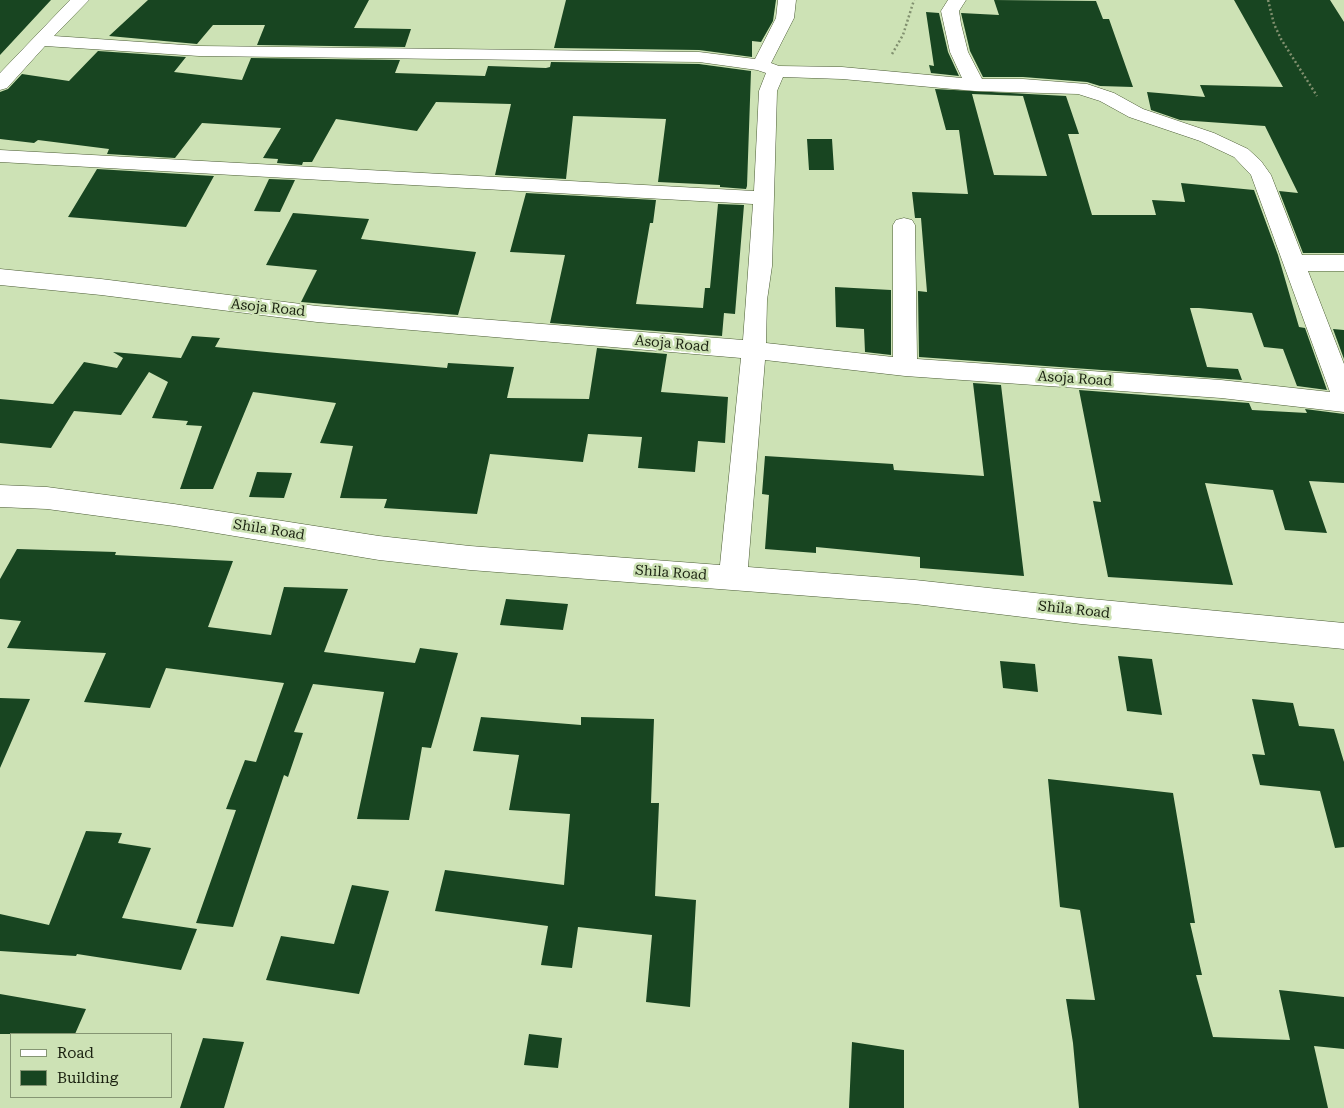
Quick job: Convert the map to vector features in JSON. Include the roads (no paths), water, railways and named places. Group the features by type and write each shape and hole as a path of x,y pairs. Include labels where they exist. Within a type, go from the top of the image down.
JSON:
{"street":[{"path":"0,84 80,0"},
{"path":"733,577 754,350 756,300 761,266 768,68 785,18 787,0"},
{"path":"957,0 950,12 952,24 959,52 975,86"},
{"path":"40,40 199,51 699,57 768,68 879,76 975,86 1023,85 1080,88 1107,97 1136,113 1207,137 1241,153 1254,165 1261,175 1344,396"},
{"path":"0,156 762,198"},
{"path":"904,225 906,367"},
{"path":"1295,263 1344,263"},
{"name":"Asoja Road","path":"0,277 101,286 316,314 754,350 906,367 1221,389 1344,403"},
{"name":"Shila Road","path":"0,496 47,498 164,514 379,548 470,558 915,592 1081,611 1344,636"}]}
